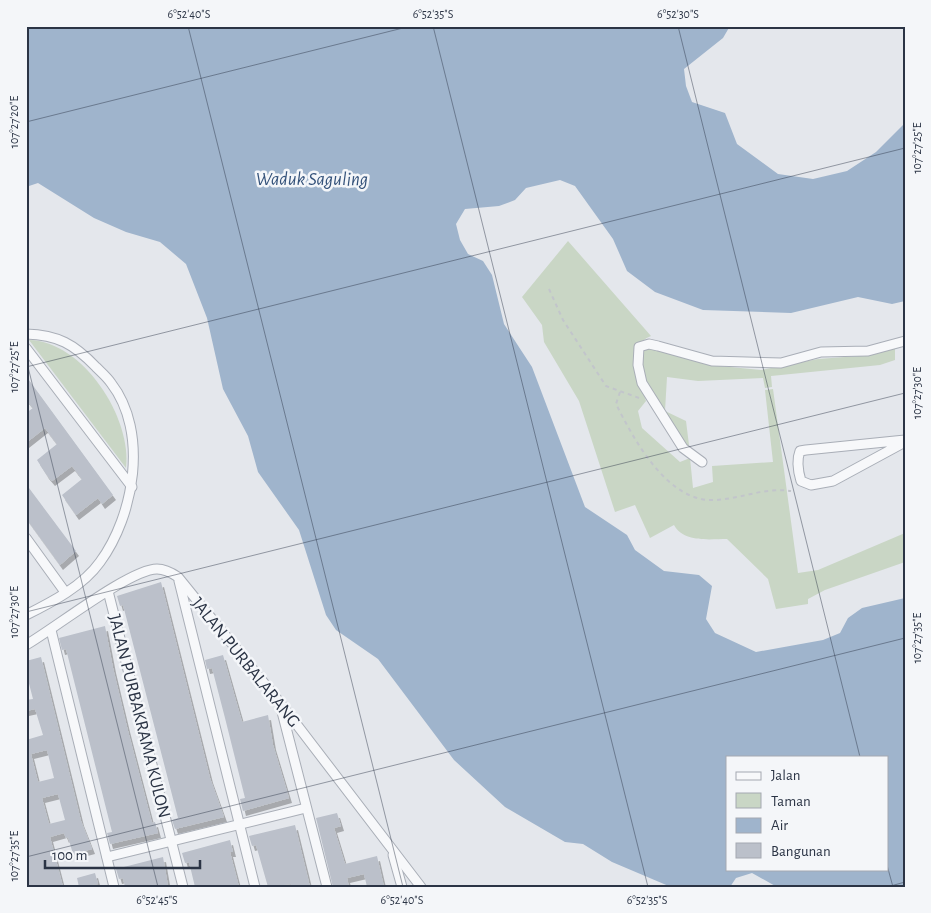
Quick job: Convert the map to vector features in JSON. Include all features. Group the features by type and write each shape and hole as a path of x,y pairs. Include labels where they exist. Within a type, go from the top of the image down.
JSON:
{"street":[{"path":"26,334 47,335 77,348 112,384 130,423 132,437 132,487 125,516 100,562 85,578 26,615"},
{"path":"702,462 683,448 642,383 637,353 640,347 649,344 712,361 781,363 821,352 868,351 905,340"},
{"path":"26,348 132,487"},
{"path":"905,441 833,481 811,485 801,481 798,472 798,456 800,452 905,441"},
{"path":"26,538 65,592"},
{"path":"26,645 108,590 140,573 156,568 170,572 178,577 255,887"},
{"name":"JALAN PURBALARANG","path":"178,577 281,704 421,887"},
{"name":"JALAN PURBAKRAMA KULON","path":"108,590 183,887"},
{"path":"51,630 114,887"},
{"path":"281,704 327,887"},
{"path":"107,858 306,808"},
{"path":"392,850 402,887"}],"path":[{"path":"550,289 563,320 606,386 639,398 652,398"},
{"path":"620,392 616,404 648,460 683,494 698,500 715,500 761,491 791,491"}],"green space":[{"path":"568,241 651,336 642,341 637,348 635,356 637,373 646,401 638,411 642,428 680,462 690,458 693,488 713,482 712,466 773,462 765,390 773,389 798,573 818,570 905,533 905,562 825,590 808,599 808,604 776,609 768,579 727,539 698,539 690,537 678,531 674,525 650,538 635,505 615,512 579,401 544,342 542,325 522,297"},
{"path":"29,340 49,344 68,353 85,368 100,386 112,406 121,427 126,448 126,468"},
{"path":"651,347 720,366 761,370 818,359 872,355 895,348 895,360 880,365 771,376 772,387 765,388 763,378 698,381 667,377 665,411 686,421 690,453 664,417 649,390 642,362 643,349"}],"water":[{"name":"Waduk Saguling","path":"26,26 730,26 723,38 684,69 686,86 692,102 725,113 737,144 778,174 813,179 847,171 876,152 905,123 905,301 892,304 858,297 791,313 703,310 655,292 627,271 613,239 575,186 560,180 526,188 515,200 499,206 465,209 456,224 460,240 468,254 483,261 492,275 504,324 532,367 585,507 627,535 635,550 664,571 699,575 712,586 706,619 715,633 756,652 823,640 840,633 848,618 862,608 905,598 905,887 777,887 752,873 736,878 730,887 671,887 612,862 583,844 565,842 505,807 454,760 378,659 336,630 326,615 299,530 258,472 248,436 223,389 207,318 186,264 160,242 126,232 94,218 38,183 26,187"}],"building":[{"path":"26,376 113,495 102,504 98,498 76,515 62,495 82,479 72,466 52,481 46,474 37,460 57,444 45,428 26,443 26,413 33,408 26,399"},
{"path":"26,484 76,551 60,565 26,518"},
{"path":"161,582 210,778 224,817 175,829 172,820 178,818 123,605 120,606 117,596"},
{"path":"105,626 127,727 152,823 155,822 158,833 110,844 107,833 112,832 66,649 62,650 59,638"},
{"path":"223,655 242,722 268,715 273,745 289,798 243,811 240,799 245,798 225,718 212,668 207,669 205,660"},
{"path":"41,657 81,821 92,849 73,854 68,837 66,838 64,833 50,837 63,887 26,887 26,740 43,735 35,709 26,711 26,700 33,699 26,672 26,661","holes":["47,750 54,778 38,782 31,754","58,794 65,820 49,824 42,798"]},
{"path":"337,813 341,826 334,828 345,864 377,856 384,887 367,887 364,874 347,878 349,887 333,887 316,818"},
{"path":"295,825 310,887 292,887 291,884 268,887 256,845 252,846 249,836"},
{"path":"230,840 233,852 230,852 239,887 195,887 189,862 185,863 182,853"},
{"path":"163,857 168,886 125,887 123,878 119,879 116,869"},
{"path":"95,873 98,884 79,887 77,878"}]}
